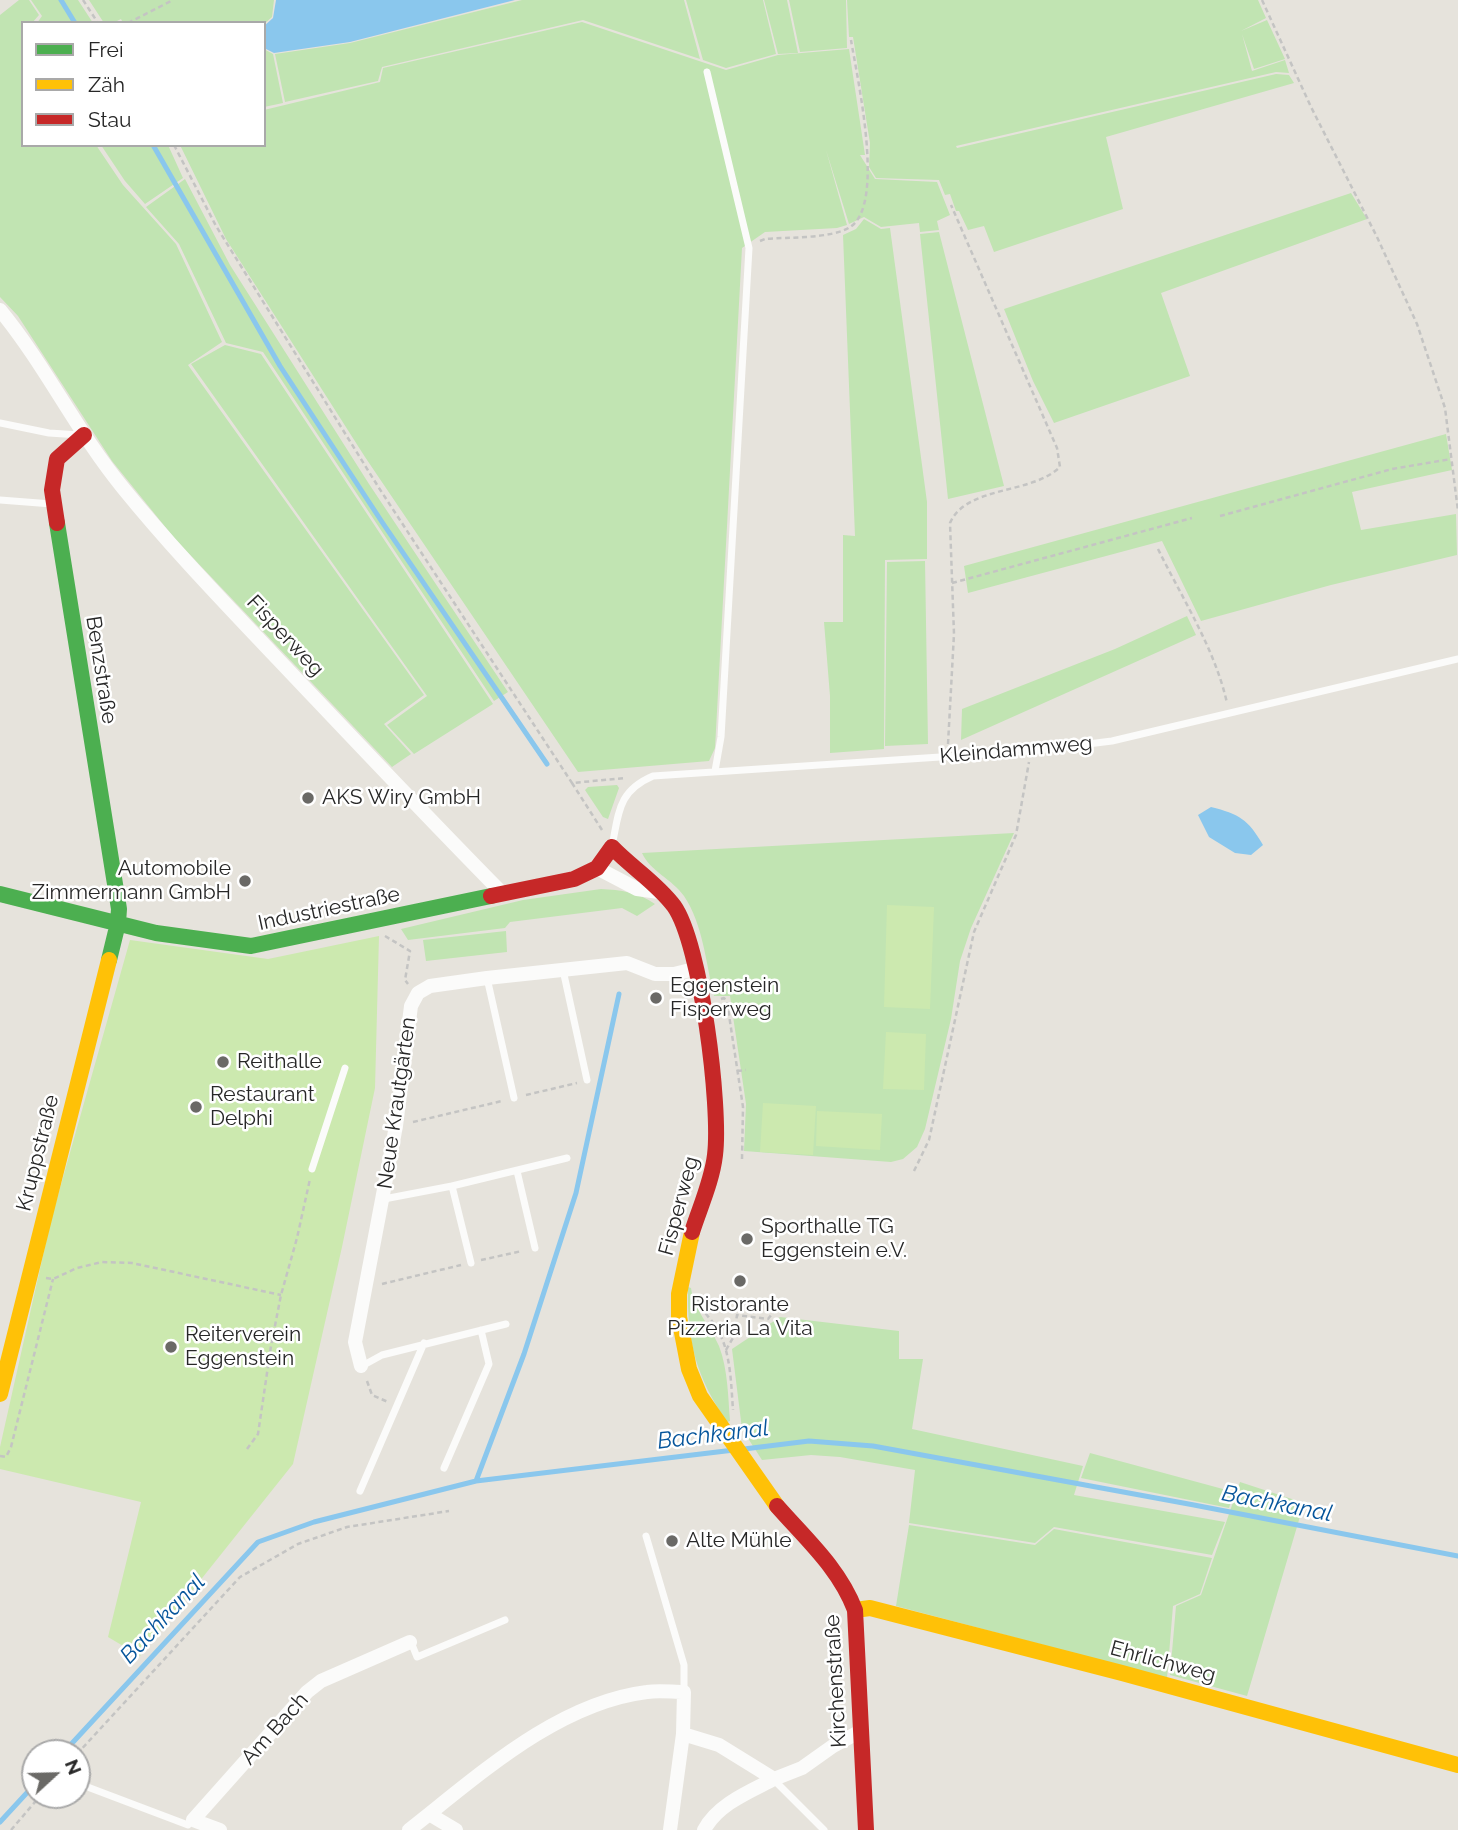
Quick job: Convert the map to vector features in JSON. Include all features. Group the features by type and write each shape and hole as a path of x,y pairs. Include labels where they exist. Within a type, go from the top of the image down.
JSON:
{"street":[{"name":"Fisperweg","path":"0,310 28,344 84,435 121,486 172,545 408,798 502,893"},
{"name":"Benzstraße","path":"84,435 57,459 52,490 53,505 117,895 118,923"},
{"name":"Fisperweg","path":"612,847 670,901 679,914 686,931 694,970 716,1106 717,1135 716,1156 690,1238 678,1306 681,1337 700,1395 732,1440"},
{"path":"502,893 574,879 597,868 612,847"},
{"path":"597,868 637,888 659,892"},
{"name":"Industriestraße","path":"0,894 118,923 222,944 251,946 502,893"},
{"name":"Kruppstraße","path":"0,1394 118,923"},
{"name":"Neue Krautgärten","path":"361,1366 355,1342 384,1199 411,1006 418,993 430,986 627,963 655,974 694,970"},
{"name":"Kirchenstraße","path":"732,1440 770,1497 844,1582 855,1609 859,1732 866,1830"},
{"name":"Ehrlichweg","path":"855,1609 870,1608 1056,1656 1458,1765"},
{"name":"Am Bach","path":"188,1825 307,1692 321,1681 410,1642"},
{"path":"410,1830 514,1749 568,1717 609,1701 647,1692 684,1692 683,1734 670,1830"},
{"path":"704,1830 710,1820 738,1797 802,1768 859,1732"},
{"path":"683,1734 719,1745 774,1779"},
{"path":"429,1814 456,1830"},
{"path":"188,1825 220,1830"}],"lane":[{"path":"707,72 749,248 721,737 715,771"},
{"path":"0,422 49,433 84,435"},
{"path":"0,500 53,505"},
{"name":"Kleindammweg","path":"612,847 626,793 637,782 653,776 1031,751 1112,740 1458,659"},
{"path":"563,970 587,1080"},
{"path":"487,978 514,1098"},
{"path":"312,1168 345,1068"},
{"path":"384,1199 452,1186 568,1158"},
{"path":"517,1171 535,1248"},
{"path":"452,1186 471,1263"},
{"path":"361,1366 382,1354 506,1324"},
{"path":"444,1468 489,1364 481,1330"},
{"path":"360,1491 424,1343"},
{"path":"646,1536 684,1665 684,1692"},
{"path":"410,1642 417,1657 505,1620"},
{"path":"774,1779 824,1830"},
{"path":"91,1788 188,1825"}],"path":[{"path":"83,0 97,21"},
{"path":"132,21 173,0"},
{"path":"1262,0 1417,324 1445,408 1458,510"},
{"path":"749,248 765,239 835,233 848,229 859,221 868,183 867,139 851,40"},
{"path":"175,147 216,226 365,465 612,847"},
{"path":"947,757 954,634 950,523 955,511 968,502 1049,477 1060,467 1057,448 951,205"},
{"path":"1220,516 1392,469 1451,459"},
{"path":"952,583 1192,518"},
{"path":"1158,549 1211,656 1223,687 1229,713"},
{"path":"914,1171 929,1140 974,932 1016,835 1031,751"},
{"path":"572,783 626,778"},
{"path":"369,923 393,942 410,951 405,980 418,993"},
{"path":"700,1001 724,998 727,1002 743,1107 742,1159"},
{"path":"737,1071 747,1070"},
{"path":"396,1126 587,1080"},
{"path":"247,1449 258,1434 281,1295 298,1238 312,1168"},
{"path":"365,1287 535,1248"},
{"path":"29,1275 53,1279 78,1268 102,1262 132,1263 281,1295"},
{"path":"0,1456 6,1457 11,1447 53,1279"},
{"path":"697,1298 700,1307 718,1329 726,1350 734,1428 732,1440"},
{"path":"726,1350 734,1336 737,1315 768,1319 785,1298"},
{"path":"361,1366 372,1395 397,1406"},
{"path":"91,1739 240,1577 298,1545 346,1527 449,1511"},
{"path":"11,1830 29,1809"}],"green space":[{"path":"19,0 29,0 39,15 34,21 21,21 21,147 97,147 123,185 176,244 222,342 188,365 424,695 384,724 411,754 392,767 175,539 112,461 18,316 0,297 0,15"},
{"path":"31,0 78,0 92,21 38,21 42,16"},
{"path":"89,0 274,0 272,17 266,22 121,19 103,21"},
{"path":"522,0 684,0 700,59 583,20 382,67 378,81 285,102 275,54 350,43"},
{"path":"686,0 763,0 776,54 726,68 703,60"},
{"path":"764,0 787,0 798,53 778,54"},
{"path":"789,0 846,0 847,48 800,52"},
{"path":"847,0 1258,0 1266,18 1241,31 1267,20 1285,59 1254,69 1242,34 1252,71 1285,60 1289,73 1276,72 956,146 957,148 1276,74 1289,75 1294,83 1106,137 1123,209 994,252 984,226 968,230 959,211 956,211 950,194 945,195 939,180 876,178 869,167 870,143 853,37 849,37"},
{"path":"582,22 726,70 778,55 849,49 865,155 860,155 875,179 937,182 950,215 937,221 939,230 920,232 919,223 881,227 864,217 849,224 826,150 847,225 837,228 765,232 742,248 715,748 709,761 578,772 365,457 226,239 181,147 266,147 266,110 380,82 383,68"},
{"path":"266,50 273,54 283,103 266,107"},
{"path":"102,147 169,147 183,178 145,204 125,181"},
{"path":"185,179 230,265 369,484 508,692 494,701 263,352 226,343 179,244 146,207"},
{"path":"1351,193 1367,219 1161,293 1190,376 1054,423 1033,381 1004,309"},
{"path":"864,219 881,229 890,228 927,502 927,559 885,560 884,749 830,753 830,696 824,622 843,622 843,535 855,536 843,235 856,229"},
{"path":"939,232 1004,486 948,499 920,234"},
{"path":"225,345 261,354 493,704 414,754 387,725 427,696 191,364"},
{"path":"1446,434 1452,470 1352,492 1361,530 1456,514 1457,555 1331,585 1201,621 1162,541 968,593 964,566"},
{"path":"925,561 928,744 885,746 887,562"},
{"path":"1187,616 1196,635 961,740 962,709 1115,649"},
{"path":"617,785 619,788 608,819 603,817 585,790 588,787"},
{"path":"1014,833 971,928 960,961 951,1019 925,1129 917,1147 903,1159 891,1162 744,1151 746,1104 730,996 714,996 700,932 690,907 679,890 650,865 642,853"},
{"path":"601,889 629,892 655,904 637,916 622,908 510,922 505,928 408,940 401,929 523,900"},
{"path":"887,905 934,907 930,1009 884,1007"},
{"path":"506,931 507,952 426,961 423,940"},
{"name":"Reiterverein Eggenstein","path":"379,936 375,1088 293,1464 140,1656 108,1637 141,1502 0,1469 0,1447 51,1220 130,940 268,959"},
{"path":"886,1032 926,1034 924,1090 883,1089"},
{"path":"763,1103 816,1106 813,1155 760,1152"},
{"path":"817,1111 882,1114 880,1150 816,1146"},
{"path":"688,1287 691,1288 695,1303 722,1355 728,1393 730,1421 727,1422 708,1389 696,1358 689,1325"},
{"path":"780,1317 899,1331 899,1359 923,1359 912,1429 1083,1466 1074,1495 1225,1522 1212,1555 1054,1527 1035,1543 909,1523 915,1470 840,1457 811,1455 762,1460 742,1429 732,1349"},
{"path":"1090,1453 1234,1492 1229,1508 1081,1478"},
{"path":"1240,1482 1304,1503 1247,1696 1170,1675 1176,1606 1201,1595"},
{"path":"909,1525 1035,1545 1054,1529 1212,1558 1200,1594 1173,1606 1167,1678 896,1606"}],"water":[{"path":"276,0 515,0 350,42 274,53 266,49 266,24 273,18"},
{"path":"1211,807 1242,819 1263,845 1251,855 1235,853 1209,837 1198,815"}],"waterway":[{"path":"61,0 74,21"},
{"path":"154,147 280,366 382,522 547,764"},
{"path":"476,1481 524,1354 576,1193 619,994"},
{"name":"Bachkanal","path":"744,1449 809,1441 873,1446 1458,1556"},
{"name":"Bachkanal","path":"76,1739 258,1542 314,1522 476,1481 734,1450"},
{"name":"Bachkanal","path":"0,1822 21,1799"}],"traffic: fast":[{"path":"57,523 119,909 109,960"},
{"path":"0,894 156,933 251,946 491,896"}],"traffic: slow":[{"path":"0,1394 109,960"},
{"path":"692,1232 679,1294 679,1317 689,1369 700,1396 777,1506"},
{"path":"855,1610 870,1608 1122,1673 1458,1765"}],"traffic: jam":[{"path":"57,523 52,490 57,459 84,435"},
{"path":"491,896 574,879 597,868 612,847 674,906 693,954 707,1027 715,1101 715,1155 709,1184 692,1232"},
{"path":"777,1506 831,1567 855,1610 866,1830"}],"place":[{"name":"AKS Wiry GmbH","path":"308,798"},
{"name":"Automobile Zimmermann GmbH","path":"245,881"},
{"name":"Eggenstein Fisperweg","path":"656,998"},
{"name":"Reithalle","path":"223,1062"},
{"name":"Restaurant Delphi","path":"196,1107"},
{"name":"Sporthalle TG Eggenstein e.V.","path":"747,1239"},
{"name":"Ristorante Pizzeria La Vita","path":"740,1281"},
{"name":"Reiterverein Eggenstein","path":"171,1347"},
{"name":"Alte Mühle","path":"672,1541"}]}
